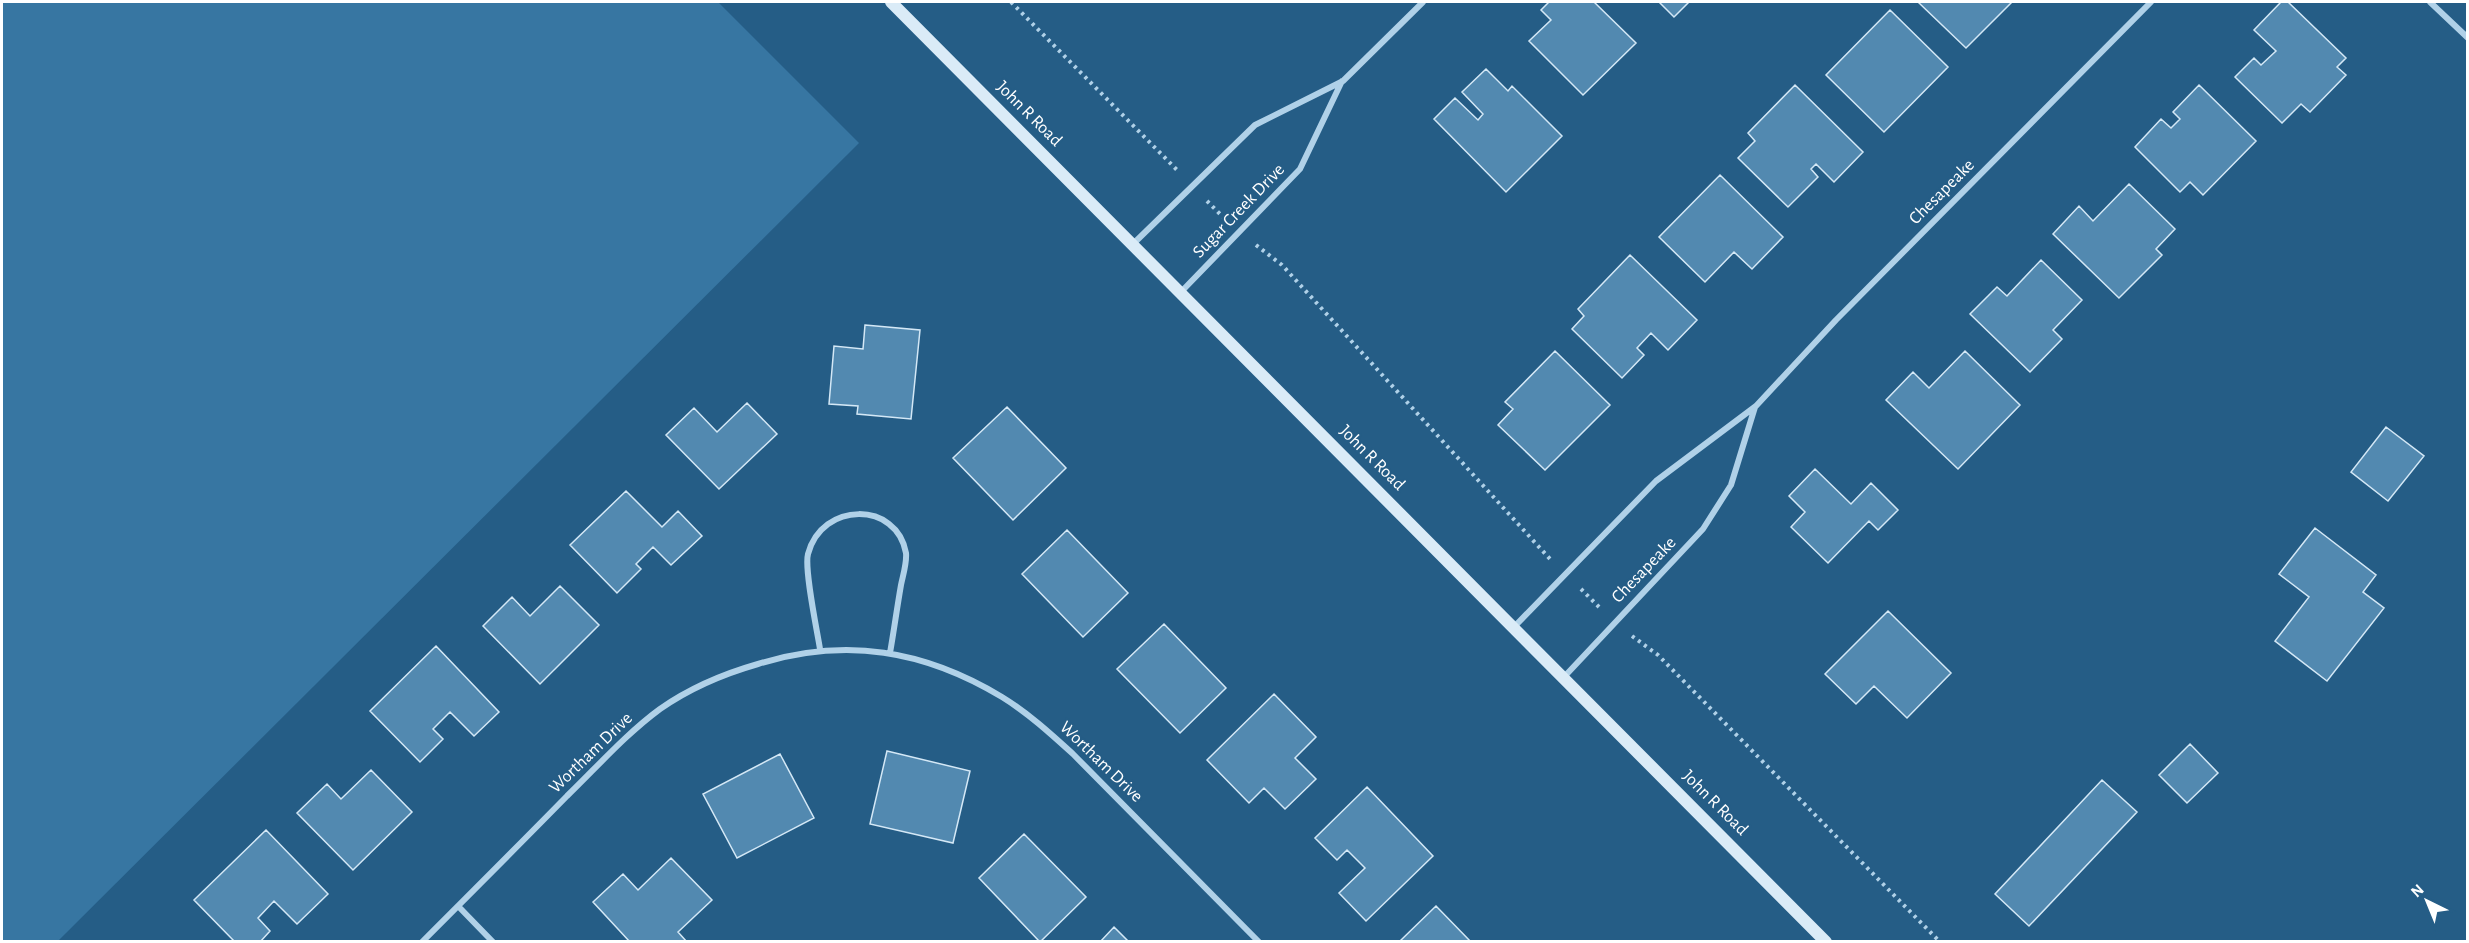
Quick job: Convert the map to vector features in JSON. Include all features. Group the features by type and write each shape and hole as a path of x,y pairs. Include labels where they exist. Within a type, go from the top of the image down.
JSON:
{"main road":[{"name":"John R Road","path":"891,2 1564,676 1826,942"}],"street":[{"name":"Sugar Creek Drive","path":"1133,244 1255,125 1343,81 1423,2"},
{"name":"Chesapeake","path":"1514,627 1656,481 1756,406 1836,320 2151,2"},
{"path":"2430,2 2468,38"},
{"name":"Sugar Creek Drive","path":"1181,292 1300,169 1343,81"},
{"name":"Chesapeake","path":"1564,676 1704,529 1731,485 1756,406"},
{"path":"820,649 807,556 815,535 834,519 855,513 874,516 892,528 902,539 906,556 890,653"},
{"name":"Wortham Drive","path":"422,942 620,743 659,710 698,686 738,670 786,655 820,649 845,649 890,653 945,669 1003,697 1042,726 1073,754 1259,942"},
{"path":"458,906 493,942"}],"path":[{"path":"1011,2 1239,232 1282,265 1546,556 1615,623 1658,655 1940,942"}],"shaded area":[{"path":"2,2 718,2 859,143 58,941 2,941"}],"building":[{"path":"1549,2 1594,2 1636,43 1583,95 1529,41 1551,20 1541,10"},
{"path":"1659,2 1689,2 1674,17"},
{"path":"1918,2 2012,2 1966,48"},
{"path":"2281,2 2288,2 2346,58 2337,67 2346,75 2310,112 2301,104 2282,123 2235,77 2254,58 2261,65 2276,51 2254,30"},
{"path":"1890,10 1948,67 1884,132 1826,75"},
{"path":"1486,69 1508,91 1512,86 1562,136 1506,192 1434,119 1455,98 1478,120 1483,114 1462,92"},
{"path":"1795,85 1863,152 1834,182 1816,164 1811,169 1818,177 1788,207 1738,158 1755,141 1748,133"},
{"path":"2199,85 2256,141 2203,195 2190,182 2180,192 2135,147 2161,119 2171,128 2180,119 2173,112"},
{"path":"1720,175 1783,237 1752,269 1734,252 1705,282 1659,237"},
{"path":"2129,184 2175,229 2156,249 2162,255 2119,298 2053,234 2079,206 2093,221"},
{"path":"1630,255 1697,320 1668,350 1651,333 1637,348 1644,355 1622,378 1572,329 1584,316 1578,309"},
{"path":"2041,260 2082,300 2053,330 2062,339 2030,372 1970,314 1997,287 2007,296"},
{"path":"865,325 920,330 911,419 857,414 858,406 829,404 834,346 863,349"},
{"path":"1555,351 1610,405 1545,470 1498,425 1513,409 1505,402"},
{"path":"1965,351 2020,405 1958,469 1886,400 1913,372 1929,388"},
{"path":"747,403 777,434 719,489 666,435 694,408 717,432"},
{"path":"1007,407 1066,468 1013,520 953,458"},
{"path":"2386,427 2424,456 2388,501 2351,472"},
{"path":"1815,469 1851,504 1871,483 1898,510 1878,530 1869,521 1828,563 1791,527 1805,512 1789,496"},
{"path":"626,491 662,527 678,511 702,536 671,565 653,547 636,564 641,569 617,593 570,545"},
{"path":"2315,528 2376,575 2363,592 2384,608 2327,681 2275,641 2309,597 2279,574"},
{"path":"1067,530 1128,593 1083,637 1022,574"},
{"path":"560,586 599,625 540,684 483,626 512,597 530,616"},
{"path":"1888,611 1951,673 1907,718 1874,686 1856,704 1825,674"},
{"path":"1164,624 1226,688 1180,733 1117,669"},
{"path":"436,646 499,712 474,736 450,712 433,729 443,739 420,762 370,711"},
{"path":"1274,694 1316,737 1295,758 1316,779 1285,809 1264,788 1249,803 1207,760"},
{"path":"2190,744 2218,773 2187,803 2159,775"},
{"path":"887,751 970,771 953,843 870,824"},
{"path":"780,754 814,818 737,858 703,794"},
{"path":"371,770 412,812 353,870 297,813 327,784 341,799"},
{"path":"2102,780 2137,812 2029,926 1995,894"},
{"path":"1367,787 1433,856 1366,921 1339,893 1365,868 1347,850 1337,860 1315,838"},
{"path":"266,830 328,894 297,924 274,901 258,918 270,931 260,942 235,942 194,900"},
{"path":"1024,834 1086,897 1040,942 979,878"},
{"path":"671,858 712,900 678,932 687,942 630,942 593,902 623,874 638,890"},
{"path":"1436,906 1471,942 1399,942"},
{"path":"1114,927 1129,942 1100,942"}]}
